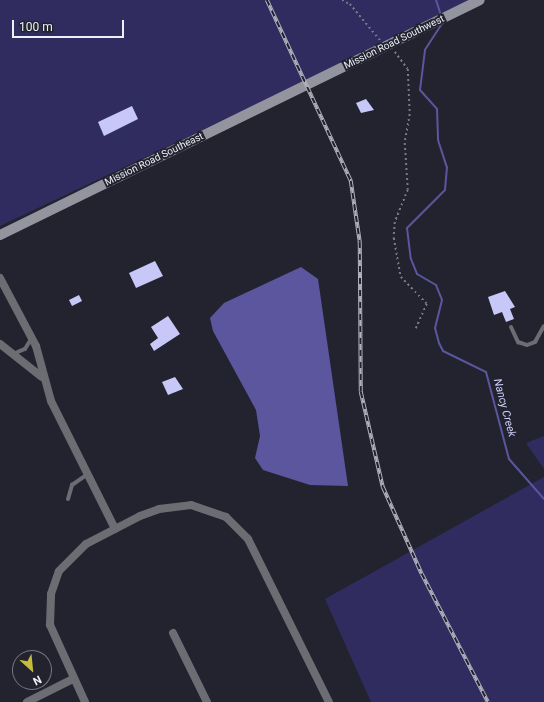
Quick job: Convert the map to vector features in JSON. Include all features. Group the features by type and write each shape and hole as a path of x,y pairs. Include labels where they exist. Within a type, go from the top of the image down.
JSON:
{"main road":[{"name":"Mission Road Southwest","path":"308,83 480,0"},
{"name":"Mission Road Southeast","path":"0,235 308,83"}],"street":[{"path":"0,278 31,338 42,377 115,529"},
{"path":"0,344 42,377"},
{"path":"85,702 73,679 50,625 51,594 60,571 72,556 115,529 150,512 174,505 191,505 226,517 248,540 329,702"},
{"path":"173,634 207,702"},
{"path":"27,702 73,679"}],"lane":[{"path":"511,327 518,342 527,345 535,342 544,326"},
{"path":"11,354 25,349 31,338"},
{"path":"68,499 72,485 88,474"}],"path":[{"path":"342,0 350,4 404,62 409,75 410,114 405,143 408,190 395,222 394,238 401,277 427,304 416,329"}],"shaded area":[{"path":"0,0 477,0 0,226"},
{"path":"301,267 318,279 348,486 310,485 263,470 255,458 260,436 256,410 213,331 210,318 224,303"},
{"path":"544,436 544,469 526,443"},
{"path":"544,477 544,702 371,702 325,599"}],"building":[{"path":"366,99 374,110 361,113 356,103"},
{"path":"132,106 138,119 104,136 98,122"},
{"path":"155,261 163,276 136,288 129,273"},
{"path":"505,291 515,307 510,309 514,319 506,322 502,312 494,315 488,297"},
{"path":"79,295 82,301 72,306 69,300"},
{"path":"168,316 180,334 154,351 150,344 158,338 151,327"},
{"path":"175,377 183,389 168,395 162,382"}],"waterway":[{"name":"Nancy Creek","path":"436,0 441,15"},
{"name":"Nancy Creek","path":"443,22 425,50 420,90 437,109 438,140 447,167 445,190 407,228 411,259 417,274 436,285 442,300 435,328 443,351 486,372 509,459 544,499"}],"railway":[{"path":"267,0 351,181 360,242 361,392 383,487 422,574 488,702"}]}
